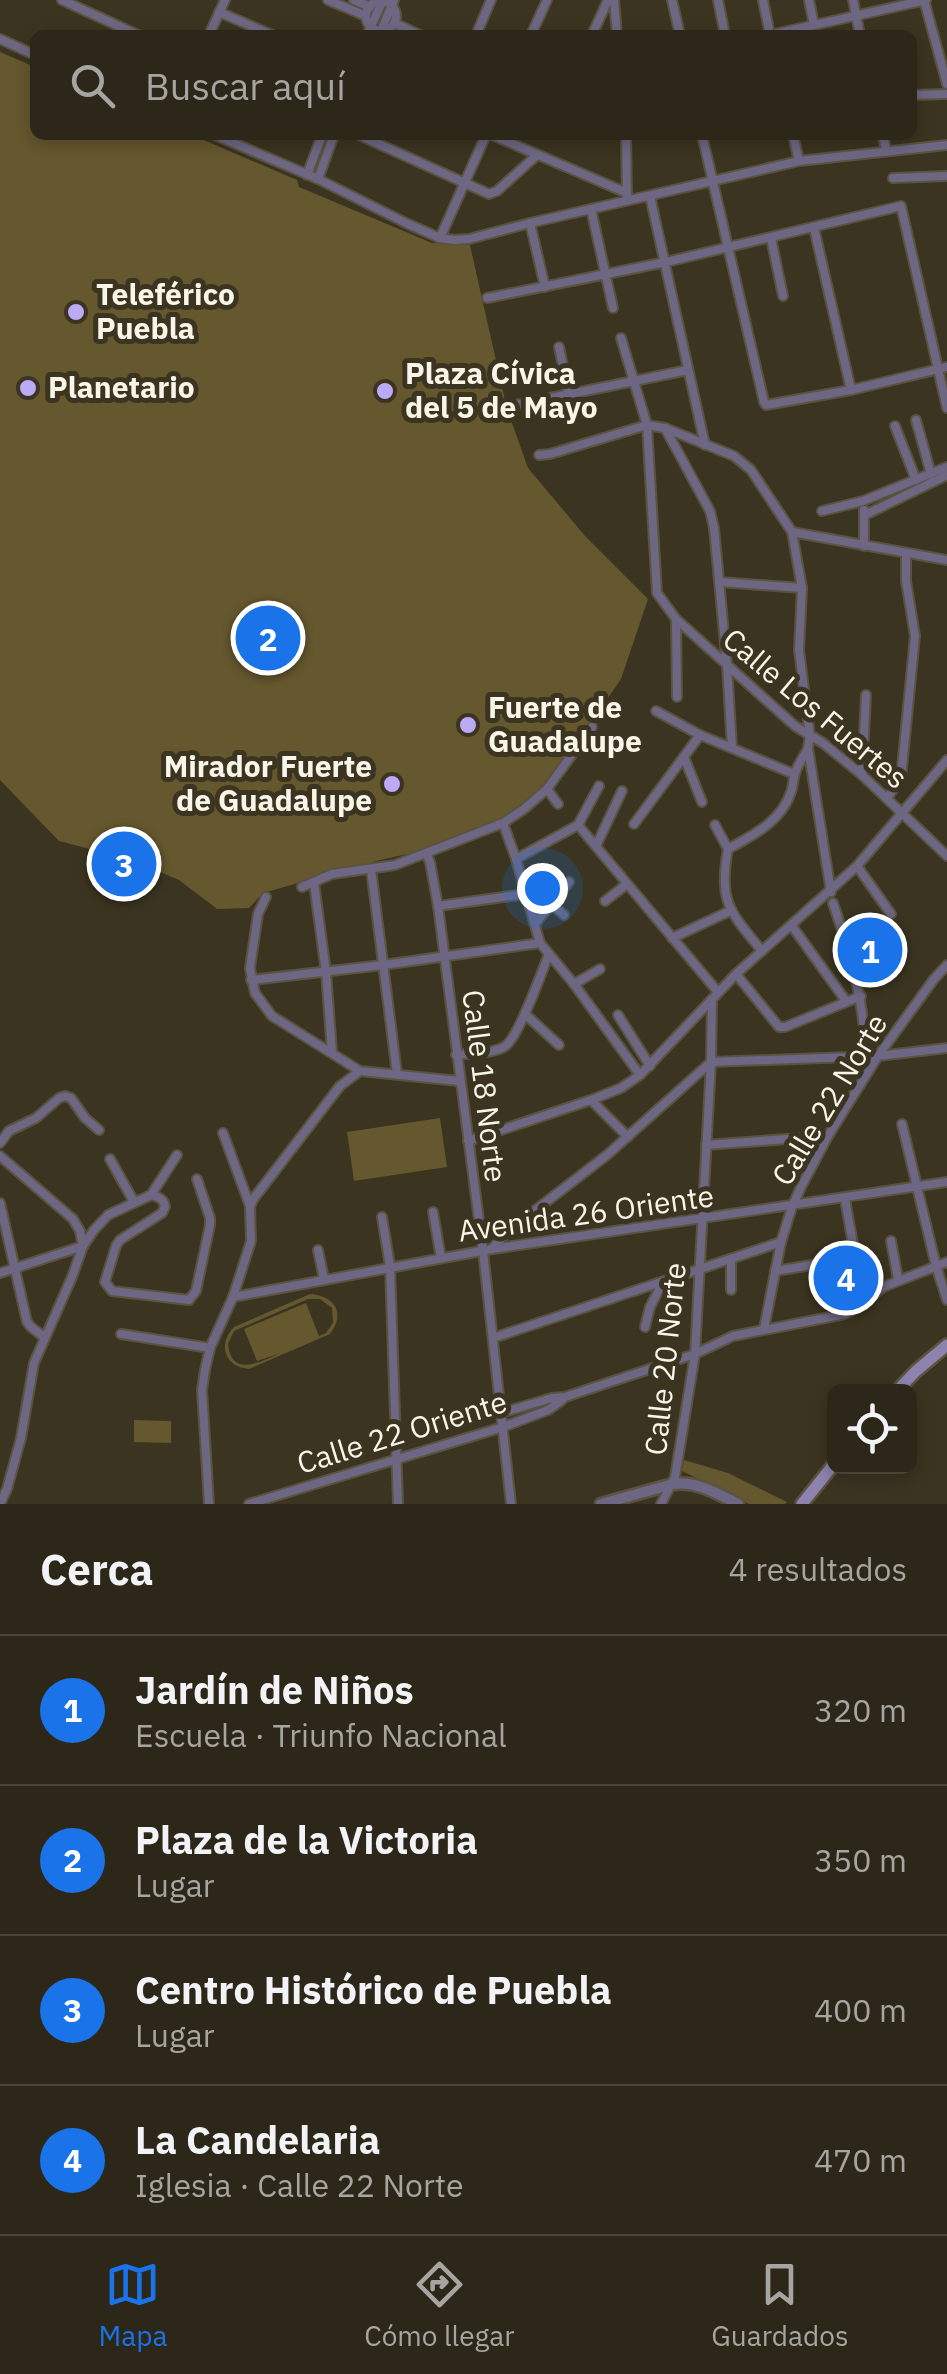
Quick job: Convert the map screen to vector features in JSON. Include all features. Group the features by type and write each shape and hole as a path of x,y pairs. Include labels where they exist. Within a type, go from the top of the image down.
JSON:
{"main road":[{"path":"903,1384 947,1345"},
{"path":"914,1384 947,1354"},
{"path":"802,1504 827,1473"},
{"path":"811,1504 835,1474"}],"street":[{"path":"62,0 127,30"},
{"path":"211,30 224,0"},
{"path":"328,0 368,12"},
{"path":"354,0 368,12"},
{"path":"478,30 491,0"},
{"path":"533,30 547,0"},
{"path":"595,30 611,0"},
{"path":"611,0 616,30"},
{"path":"672,0 679,30"},
{"path":"718,0 724,30"},
{"path":"763,0 769,30"},
{"path":"809,0 814,26"},
{"path":"853,0 859,30"},
{"path":"794,30 924,0 947,84"},
{"path":"369,30 368,12 375,2 388,2"},
{"path":"387,30 394,24 396,12 388,2"},
{"path":"370,30 388,2"},
{"path":"381,30 388,2"},
{"path":"219,12 260,30"},
{"path":"824,23 825,30"},
{"path":"394,24 408,30"},
{"path":"0,40 30,53"},
{"path":"917,95 947,94"},
{"path":"226,140 442,239 469,240 628,197 650,196 799,161 947,145"},
{"path":"307,175 320,140"},
{"path":"318,179 332,140"},
{"path":"370,140 493,193 537,154"},
{"path":"442,239 486,140"},
{"path":"502,140 628,197"},
{"path":"626,140 628,197"},
{"path":"703,140 764,402 769,405 851,390 942,368"},
{"path":"794,140 799,161"},
{"path":"884,140 886,150"},
{"path":"893,178 947,176"},
{"path":"650,196 705,445"},
{"path":"487,298 666,262 901,206 942,368 947,408"},
{"path":"590,209 613,308"},
{"path":"530,223 545,287"},
{"path":"814,228 851,390"},
{"path":"771,238 784,296"},
{"path":"621,338 647,425"},
{"path":"559,346 569,394"},
{"path":"516,405 688,370"},
{"path":"916,420 932,474"},
{"path":"539,455 647,425 665,428 734,456 751,470 792,532 802,588 799,650 810,736 808,748 831,892"},
{"name":"Calle Los Fuertes","path":"647,425 656,594 676,619 728,666 862,775 947,856"},
{"path":"895,426 916,480"},
{"path":"665,428 710,512 714,528 732,748"},
{"path":"865,515 916,480 947,471"},
{"path":"822,511 900,492 947,471"},
{"path":"863,501 864,546"},
{"path":"792,532 947,560"},
{"path":"887,798 901,778 915,636 906,554"},
{"path":"720,582 802,588"},
{"path":"676,619 677,698"},
{"path":"862,775 866,695"},
{"path":"656,712 794,774"},
{"path":"302,887 332,874 394,865 502,823 547,789 592,727"},
{"path":"634,824 700,735"},
{"path":"728,849 771,823 784,808 794,774 808,748"},
{"path":"684,757 702,802"},
{"path":"468,1142 592,1100 640,1075 736,974 858,866 947,760"},
{"path":"516,858 578,825 599,786"},
{"path":"547,789 558,804"},
{"path":"596,846 622,792"},
{"path":"502,823 540,943 640,1075"},
{"path":"715,824 728,849 724,882 730,912 762,951"},
{"path":"578,825 715,995"},
{"name":"Calle 18 Norte","path":"426,853 438,906 468,1142 488,1250 511,1504"},
{"path":"858,866 891,914"},
{"path":"371,869 397,1074"},
{"path":"535,924 568,882"},
{"path":"314,883 332,1052"},
{"path":"605,902 627,884"},
{"path":"438,906 525,894"},
{"path":"266,897 258,914 250,968 255,993 272,1016 360,1071 459,1080"},
{"path":"551,904 564,915"},
{"path":"833,904 852,958 865,1019 866,1056"},
{"path":"672,938 730,912"},
{"path":"792,926 846,1000"},
{"path":"251,980 540,943"},
{"path":"456,1056 506,1046 525,1014 548,954"},
{"name":"Calle 22 Norte","path":"764,1328 792,1207 828,1136 878,1056 947,965"},
{"path":"574,984 600,968"},
{"path":"736,974 779,1027 860,996"},
{"name":"Calle 20 Norte","path":"673,1484 695,1354 715,995"},
{"path":"525,1014 559,1046"},
{"path":"618,1015 650,1066"},
{"path":"488,1250 628,1137 711,1062 878,1056 947,1048"},
{"path":"250,1206 340,1086 360,1071"},
{"path":"0,1143 9,1130 36,1118 65,1096 99,1130"},
{"path":"592,1100 628,1137"},
{"path":"902,1124 947,1300"},
{"path":"209,1504 202,1390 210,1348 233,1297 251,1242 250,1206 223,1132"},
{"path":"706,1145 828,1136"},
{"path":"0,1156 73,1219 83,1246"},
{"path":"0,1504 20,1438 30,1376 83,1246 108,1215 151,1195 177,1156"},
{"path":"110,1160 134,1202"},
{"path":"151,1195 159,1197 166,1207 120,1240 105,1282 112,1290 189,1300 196,1292 210,1225 197,1178"},
{"name":"Avenida 26 Oriente","path":"233,1297 488,1250 947,1182"},
{"path":"845,1199 858,1272 867,1283 882,1287"},
{"path":"0,1204 27,1322 44,1337"},
{"path":"433,1212 441,1258"},
{"path":"382,1217 390,1266 398,1504"},
{"path":"891,1241 898,1280"},
{"path":"493,1338 781,1242"},
{"path":"0,1272 83,1246"},
{"path":"318,1250 324,1280"},
{"path":"775,1271 856,1258"},
{"path":"731,1260 731,1290"},
{"name":"Calle 22 Oriente","path":"502,1413 565,1397 695,1354 721,1340 845,1314 882,1287 947,1262"},
{"path":"645,1327 650,1307 664,1282"},
{"path":"121,1334 210,1348"},
{"name":"Calle 22 Oriente","path":"249,1504 502,1427 548,1410 565,1397"},
{"path":"601,1504 685,1483 702,1486 738,1504"},
{"path":"661,1504 673,1484"},
{"path":"7,1490 8,1504"}],"shaded area":[{"path":"0,52 30,65 30,140 204,140 297,180 299,187 432,243 469,241 507,409 528,468 585,536 648,599 621,679 548,786 517,811 435,848 263,893 249,908 217,909 179,880 129,859 59,841 0,780"},
{"path":"440,1118 447,1167 354,1181 347,1132"},
{"path":"310,1294 332,1302 337,1313 330,1334 249,1369 234,1364 226,1354 226,1341 234,1327","holes":["308,1299 320,1299 332,1308 333,1323 326,1333 319,1336 306,1303 244,1329 257,1361 281,1353 248,1365 235,1361 228,1344 234,1331"]},
{"path":"134,1420 171,1421 171,1443 134,1442"},
{"path":"684,1460 728,1473 787,1502 749,1504 682,1471"}],"place":[{"name":"Teleférico Puebla","path":"76,312"},
{"name":"Planetario","path":"28,388"},
{"name":"Plaza Cívica del 5 de Mayo","path":"385,391"},
{"name":"Plaza de la Victoria","path":"268,638"},
{"name":"Fuerte de Guadalupe","path":"468,725"},
{"name":"Mirador Fuerte de Guadalupe","path":"392,784"},
{"name":"Centro Histórico de Puebla","path":"124,864"},
{"name":"Jardín de Niños","path":"870,950"},
{"name":"La Candelaria","path":"846,1278"}]}
